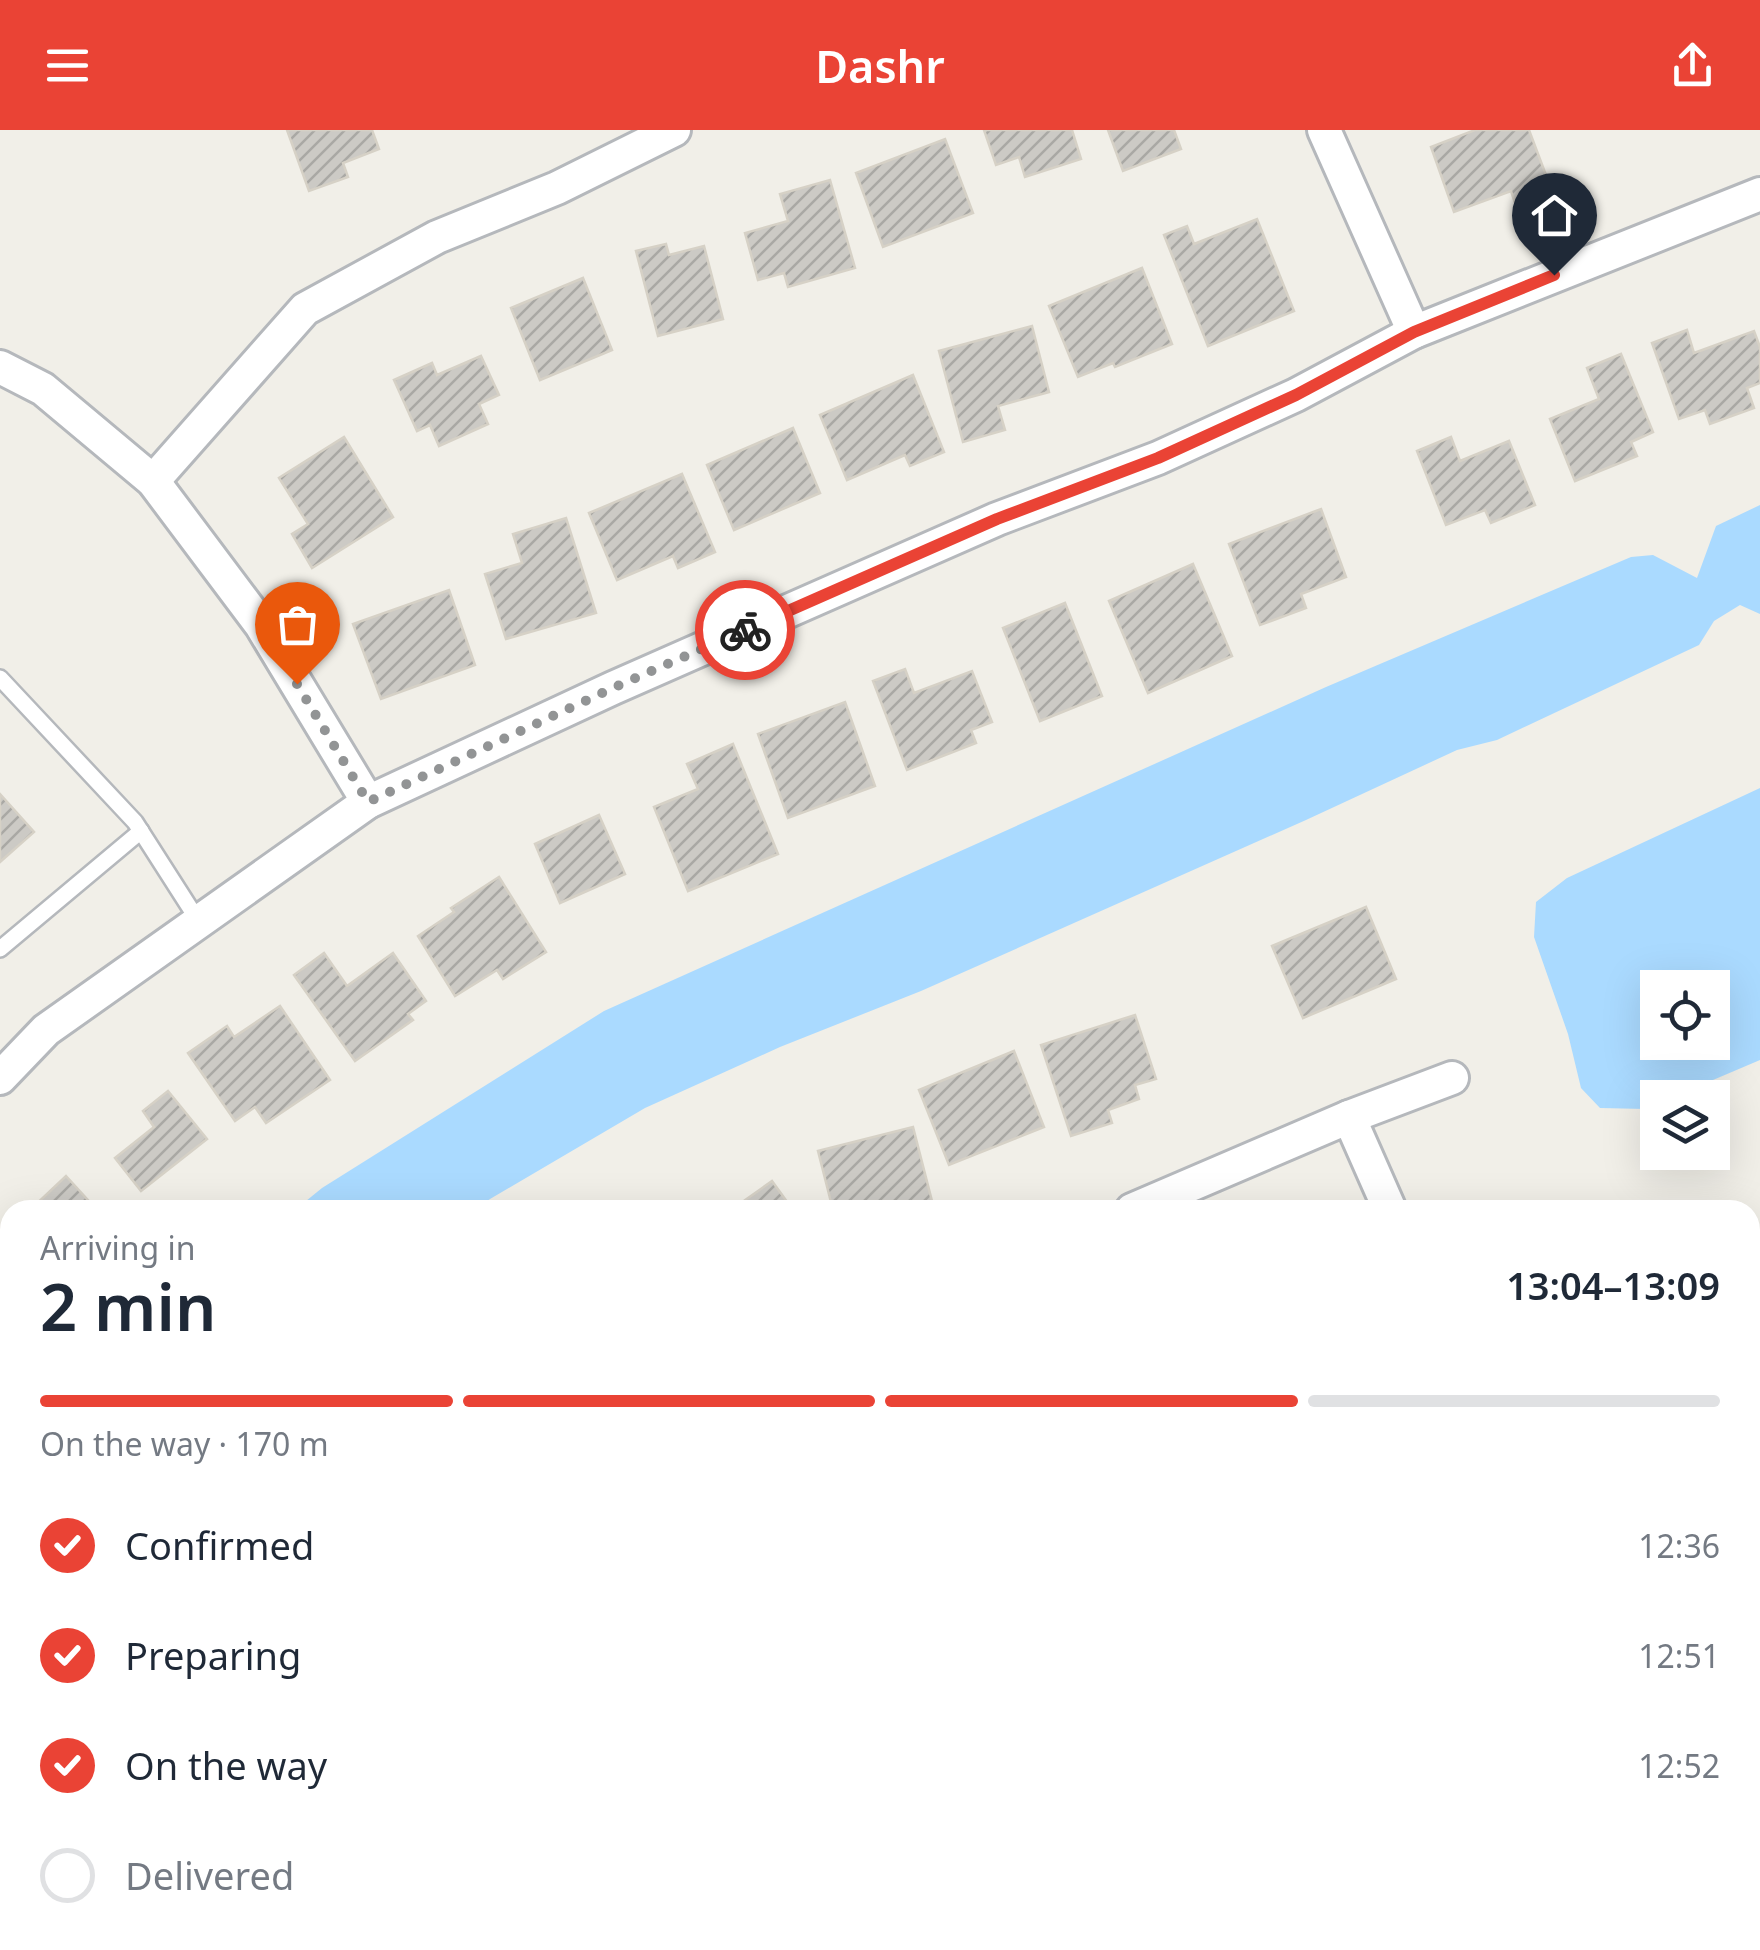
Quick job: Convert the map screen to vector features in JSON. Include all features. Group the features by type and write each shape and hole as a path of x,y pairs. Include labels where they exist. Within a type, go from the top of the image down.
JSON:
{"street":[{"path":"152,480 306,309 437,236 557,188 674,130"},
{"path":"1324,130 1414,332"},
{"path":"0,1078 46,1030 368,802 997,519 1158,458 1296,395 1414,332 1760,194"},
{"path":"0,367 42,389 152,480 261,624 368,802"},
{"path":"1155,1200 1350,1116 1452,1078"},
{"path":"1350,1116 1386,1200"}],"lane":[{"path":"0,678 135,822 198,922"},
{"path":"0,949 140,830"}],"water":[{"path":"1760,505 1760,614 1740,605 1714,621 1699,645 1497,740 1457,750 921,991 780,1047 645,1108 489,1200 307,1200 604,1011 1326,687 1631,557 1653,555 1697,578 1716,526"},
{"path":"1760,788 1760,1060 1713,1080 1640,1080 1640,1109 1600,1108 1581,1088 1568,1034 1534,937 1536,902 1567,878"}],"building":[{"path":"287,130 372,130 379,149 343,163 348,177 309,191"},
{"path":"984,130 1072,130 1081,159 1025,177 1019,157 996,165"},
{"path":"1108,130 1174,130 1181,149 1123,171"},
{"path":"1475,130 1529,130 1555,199 1518,212 1511,191 1454,212 1431,147"},
{"path":"945,139 973,213 883,247 856,173"},
{"path":"830,180 855,268 788,287 784,273 758,280 745,233 788,221 780,194"},
{"path":"1257,219 1294,311 1208,346 1164,235 1187,226 1194,244"},
{"path":"666,244 669,255 704,246 723,319 658,336 636,251"},
{"path":"1142,268 1172,344 1078,377 1049,306"},
{"path":"583,278 612,350 540,380 511,308"},
{"path":"1032,326 1049,392 998,406 1005,430 963,442 939,351"},
{"path":"1687,330 1694,353 1754,331 1760,347 1760,383 1747,388 1754,408 1710,424 1705,410 1679,419 1652,343"},
{"path":"1621,354 1653,432 1631,442 1637,456 1575,481 1550,419 1599,399 1587,368"},
{"path":"481,356 499,395 479,404 488,424 439,446 430,425 417,431 394,380 432,363 437,375"},
{"path":"913,375 944,452 910,466 905,455 847,480 820,415"},
{"path":"793,428 820,493 734,530 707,465"},
{"path":"344,437 393,517 312,568 292,534 308,524 279,478"},
{"path":"1451,437 1460,461 1509,441 1535,505 1491,523 1485,510 1446,525 1417,451"},
{"path":"682,474 715,552 678,568 673,556 617,580 589,513"},
{"path":"1321,509 1346,577 1301,594 1306,608 1260,625 1229,544"},
{"path":"566,518 596,613 506,639 485,574 522,563 513,534"},
{"path":"1193,564 1232,656 1148,693 1109,601"},
{"path":"449,590 475,665 381,699 353,624"},
{"path":"1065,603 1102,696 1040,721 1003,628"},
{"path":"905,669 914,693 972,671 992,722 971,730 976,743 907,770 873,681"},
{"path":"845,702 875,786 788,818 758,734"},
{"path":"733,744 778,854 688,891 654,807 698,789 687,764"},
{"path":"0,794 34,832 0,862"},
{"path":"599,815 625,874 560,903 535,844"},
{"path":"499,877 546,952 503,979 497,970 455,996 418,936 454,912 451,908"},
{"path":"1366,907 1396,979 1303,1018 1272,946"},
{"path":"324,953 347,986 393,953 426,1001 408,1014 413,1020 355,1061 294,975"},
{"path":"280,1006 330,1080 266,1123 255,1107 235,1121 188,1053 227,1026 234,1037"},
{"path":"1135,1015 1156,1079 1135,1085 1139,1099 1108,1110 1112,1123 1071,1136 1041,1045"},
{"path":"1014,1051 1044,1127 949,1165 919,1090"},
{"path":"168,1091 207,1139 141,1191 115,1158 154,1127 143,1111"},
{"path":"913,1127 932,1200 830,1200 818,1151"},
{"path":"66,1176 88,1200 41,1200"},
{"path":"772,1181 786,1200 745,1200"}],"way so far":[{"path":"297,684 368,802 745,630"}],"route":[{"path":"745,630 997,519 1158,458 1296,395 1414,332 1554,275"}]}
